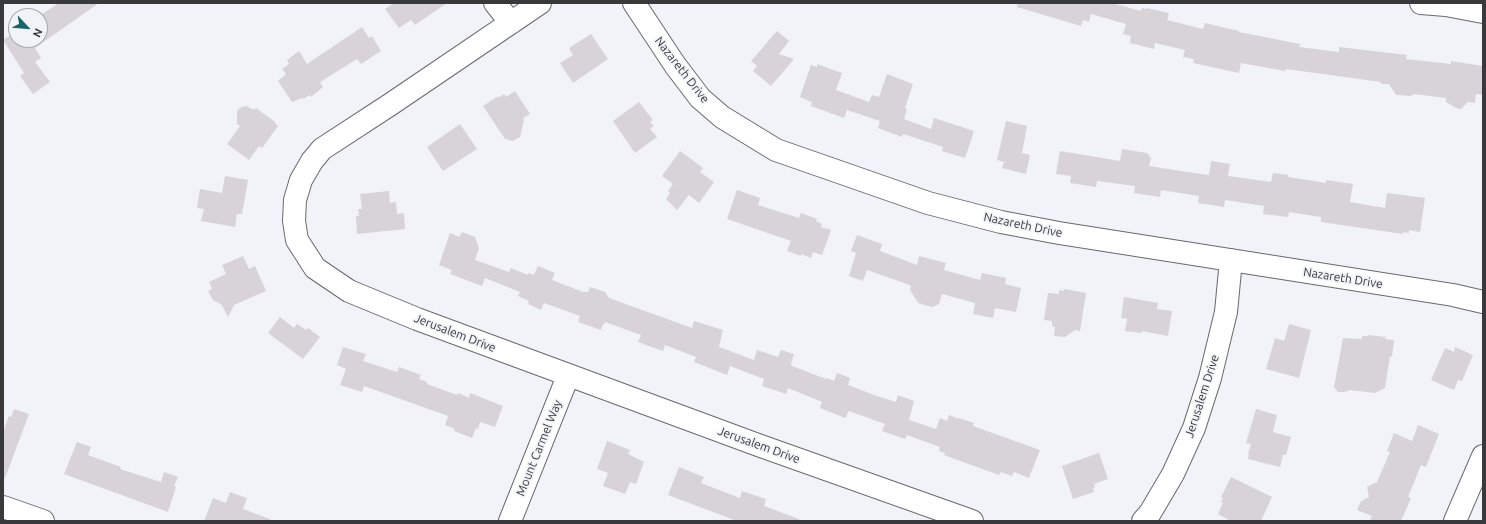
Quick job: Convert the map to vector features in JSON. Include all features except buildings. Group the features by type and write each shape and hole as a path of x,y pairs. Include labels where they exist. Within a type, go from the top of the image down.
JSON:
{"street":[{"path":"495,3 511,23"},
{"name":"Jerusalem Drive","path":"540,3 322,150 312,161 301,180 295,200 294,221 297,240 315,268 349,291 417,320 568,376 972,521"},
{"name":"Nazareth Drive","path":"634,3 700,98 722,117 776,150 928,203 1001,222 1059,234 1453,295 1483,302"},
{"path":"1421,3 1446,5 1483,12"},
{"name":"Jerusalem Drive","path":"1143,521 1150,513 1173,474 1194,428 1210,378 1226,312 1231,260"},
{"name":"Mount Carmel Way","path":"510,521 568,376"},
{"path":"1455,521 1483,456"},
{"path":"3,507 43,521"}]}
